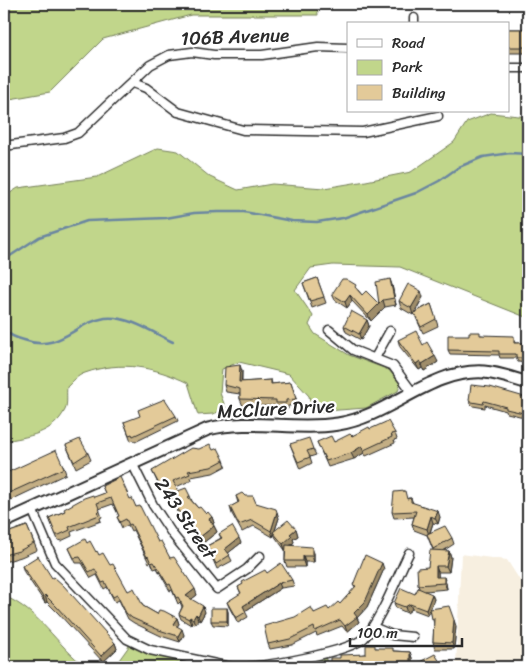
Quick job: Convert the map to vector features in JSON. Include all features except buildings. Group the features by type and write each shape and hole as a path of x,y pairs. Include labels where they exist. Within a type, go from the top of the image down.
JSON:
{"street":[{"name":"106B Avenue","path":"4,146 64,138 78,133 150,64 162,58 192,52 214,55 262,55 318,47 347,48"},
{"path":"510,68 528,68"},
{"path":"133,82 146,88 178,112 243,130 363,132 438,116"},
{"path":"328,330 344,345 385,361 398,370 413,393"},
{"path":"376,358 390,331"},
{"name":"McClure Drive","path":"4,522 196,433 213,428 240,424 340,424 368,416 446,376 471,372 494,373 528,383"},
{"name":"243 Street","path":"132,462 158,512 217,589 247,569 260,556"},
{"path":"32,509 55,563 127,639 150,650 230,667"},
{"path":"249,667 343,648 361,640 373,626 409,553"},
{"path":"373,626 392,635 413,637"}],"shaded area":[{"path":"461,554 507,560 528,593 528,667 456,667"}],"green space":[{"path":"4,4 317,4 318,15 191,15 103,39 50,92 10,99 4,92"},
{"path":"491,113 528,117 528,318 400,267 333,265 311,268 295,290 313,316 309,325 315,334 349,355 389,370 400,384 398,391 366,408 312,412 309,396 289,374 239,362 222,369 220,393 226,409 213,414 198,415 188,383 150,369 125,366 112,367 82,374 71,383 67,387 65,410 54,424 39,433 4,441 4,393 6,392 8,365 4,353 4,197 18,188 97,177 158,148 178,151 210,177 238,190 272,184 324,188 366,181 411,172 454,142 467,122"},
{"path":"4,596 28,610 86,667 4,667"},
{"path":"132,642 230,667 114,667"},
{"path":"324,653 328,667 249,667"}],"waterway":[{"path":"4,260 39,237 87,221 166,218 194,213 218,212 244,212 292,221 317,222 343,218 416,193 439,181 459,167 483,157 510,153 528,154"},
{"path":"4,330 18,338 36,343 47,343 66,336 94,321 113,318 131,322 173,342"}]}
